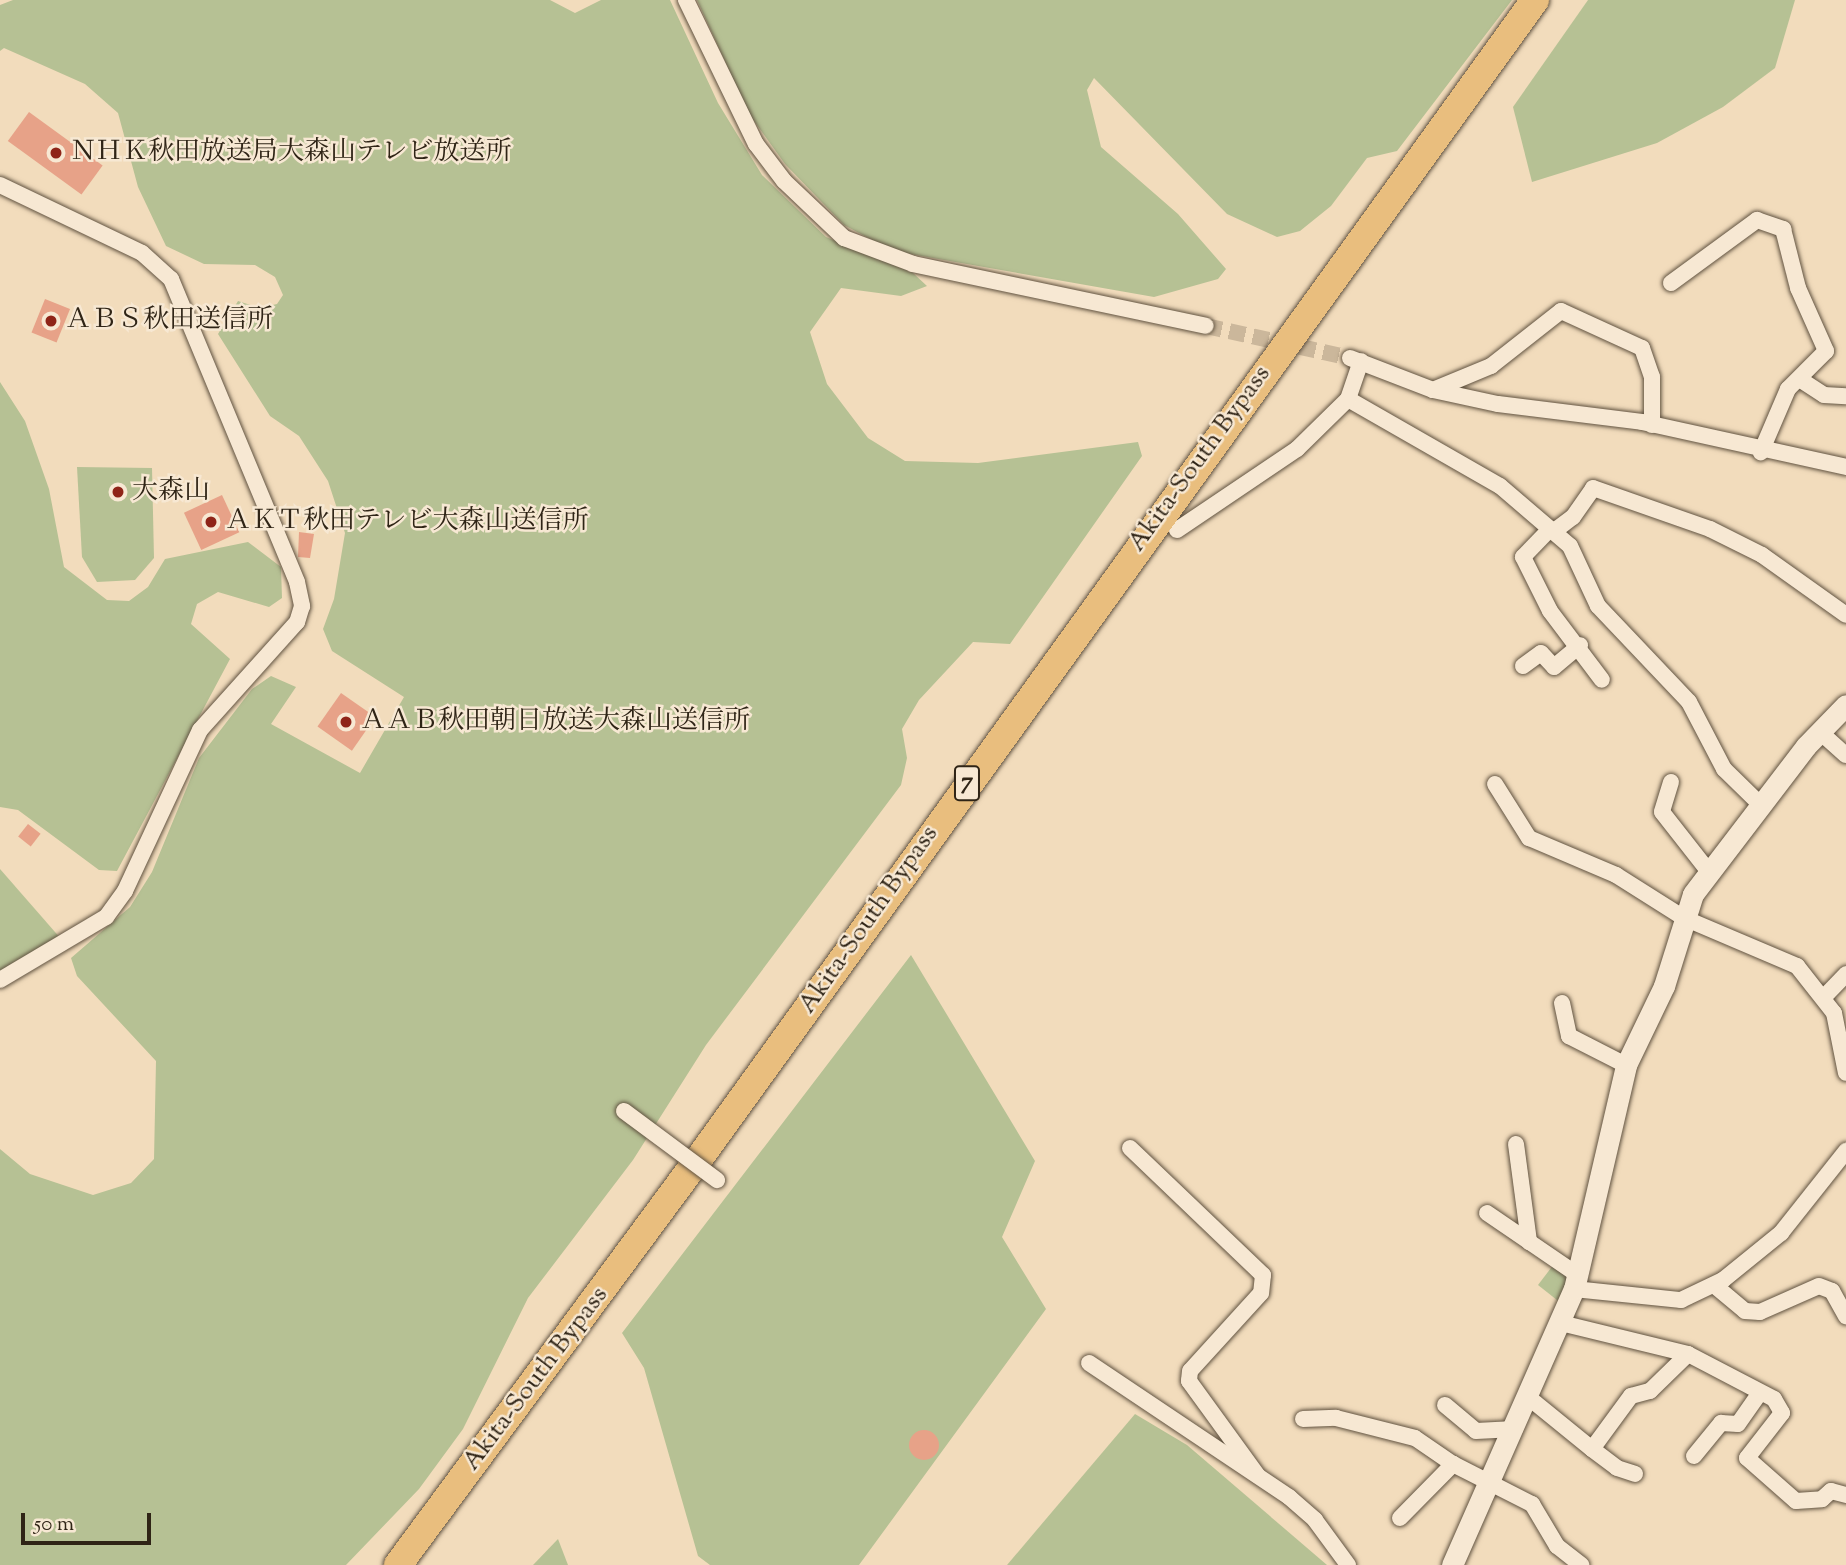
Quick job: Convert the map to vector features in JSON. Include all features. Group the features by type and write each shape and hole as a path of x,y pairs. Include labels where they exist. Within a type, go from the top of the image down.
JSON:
{"highway":[{"name":"Akita-South Bypass","path":"398,1565 693,1167 1535,0"}],"street":[{"path":"686,0 755,144 844,238 913,264 1206,326"},
{"path":"0,186 142,253 171,279 297,582 302,606 297,622 200,730 125,891 106,917 0,980"},
{"path":"1671,283 1757,220 1783,229 1798,288 1826,351 1801,380 1788,389 1761,452"},
{"path":"1433,390 1491,366 1561,311 1642,348 1653,377 1652,425"},
{"path":"1177,530 1297,449 1348,399 1355,360 1433,390 1652,425 1761,452 1846,467"},
{"path":"1801,380 1824,395 1846,396"},
{"path":"1348,399 1500,486 1551,531 1580,561 1598,606 1689,702 1724,769 1763,807"},
{"path":"1602,680 1580,645 1550,611 1523,557 1551,531 1573,517 1592,488 1710,529 1762,555 1846,615"},
{"path":"1523,666 1541,653 1554,667 1580,645"},
{"path":"1452,1565 1515,1430 1576,1282 1626,1065 1664,986 1684,918 1709,872 1763,807 1819,731 1846,705"},
{"path":"1819,731 1846,755"},
{"path":"1671,782 1662,812 1709,872"},
{"path":"1495,785 1529,838 1616,875 1684,918 1797,966 1834,1013 1846,1073"},
{"path":"1824,997 1846,974"},
{"path":"1562,1003 1569,1036 1626,1065"},
{"path":"624,1111 717,1180"},
{"path":"1516,1144 1529,1242"},
{"path":"1130,1148 1263,1275 1261,1293 1190,1371 1189,1381 1258,1476"},
{"path":"1487,1213 1529,1242 1576,1282 1681,1300 1713,1285 1781,1233 1846,1151"},
{"path":"1713,1285 1745,1311 1760,1312 1819,1286 1844,1305"},
{"path":"1561,1323 1688,1354 1760,1393 1782,1413 1747,1458 1796,1501 1822,1499 1831,1491 1846,1494"},
{"path":"1592,1449 1631,1396 1650,1391 1688,1354"},
{"path":"1089,1363 1258,1476 1315,1520 1348,1565"},
{"path":"1694,1456 1721,1423 1738,1424 1760,1393"},
{"path":"1528,1398 1592,1449 1635,1474"},
{"path":"1445,1405 1476,1431 1515,1430"},
{"path":"1303,1419 1336,1418 1415,1438 1453,1464 1532,1504 1558,1546 1581,1565"},
{"path":"1399,1518 1453,1464"}],"green space":[{"path":"13,0 550,0 575,13 601,0 670,0 718,103 762,175 826,237 913,273 927,286 901,296 841,288 810,332 827,384 868,438 905,461 978,463 1138,442 1142,456 1010,644 973,642 919,700 902,729 907,758 901,785 706,1045 633,1160 528,1298 463,1429 419,1489 346,1565 0,1565 0,1149 30,1174 93,1195 131,1183 154,1159 156,1061 77,976 71,958 130,907 152,872 199,758 252,689 271,676 296,687 271,724 360,773 404,697 332,651 323,629 334,599 345,533 328,481 299,436 270,416 218,334 238,301 260,308 277,304 283,295 275,277 255,265 204,264 166,246 138,187 118,113 85,84 4,48 0,51 0,5"},
{"path":"697,0 1512,0 1397,151 1367,158 1331,206 1300,231 1277,237 1227,214 1094,78 1087,90 1101,147 1178,214 1226,269 1218,279 1154,297 893,251 844,225 785,164 749,114"},
{"path":"1588,0 1795,0 1775,68 1723,107 1657,143 1532,182 1513,107"},
{"path":"0,382 25,421 49,489 64,567 107,600 129,601 148,587 165,559 248,542 281,567 282,598 269,607 218,592 197,604 191,624 230,659 117,871 99,870 18,810 0,807"},
{"path":"77,467 152,468 154,558 135,580 97,582 82,557"},
{"path":"0,869 62,940 0,980"},
{"path":"911,955 1035,1161 1002,1237 1046,1309 859,1565 710,1565 698,1556 644,1368 622,1333"},
{"path":"1554,1264 1572,1276 1562,1304 1538,1285"},
{"path":"1135,1414 1187,1445 1327,1565 1007,1565"},
{"path":"558,1539 568,1565 533,1565"}],"building":[{"name":"ＮＨＫ秋田放送局大森山テレビ放送所","path":"29,112 103,165 81,195 8,141"},
{"name":"ＡＢＳ秋田送信所","path":"45,299 70,309 57,342 32,332"},
{"name":"ＡＫＴ秋田テレビ大森山送信所","path":"222,495 239,532 201,550 184,513"},
{"path":"299,532 314,534 310,558 298,557"},
{"name":"ＡＡＢ秋田朝日放送大森山送信所","path":"341,693 375,717 352,751 317,727"},
{"path":"28,824 41,834 31,846 18,837"},
{"path":"924,1430 935,1434 939,1445 935,1456 924,1460 913,1456 909,1445 913,1434"}],"tunnel":[{"path":"1206,326 1350,358"}],"place":[{"name":"ＮＨＫ秋田放送局大森山テレビ放送所","path":"56,153"},
{"name":"ＡＢＳ秋田送信所","path":"51,321"},
{"name":"大森山","path":"118,492"},
{"name":"ＡＫＴ秋田テレビ大森山送信所","path":"211,522"},
{"name":"ＡＡＢ秋田朝日放送大森山送信所","path":"346,722"}]}
